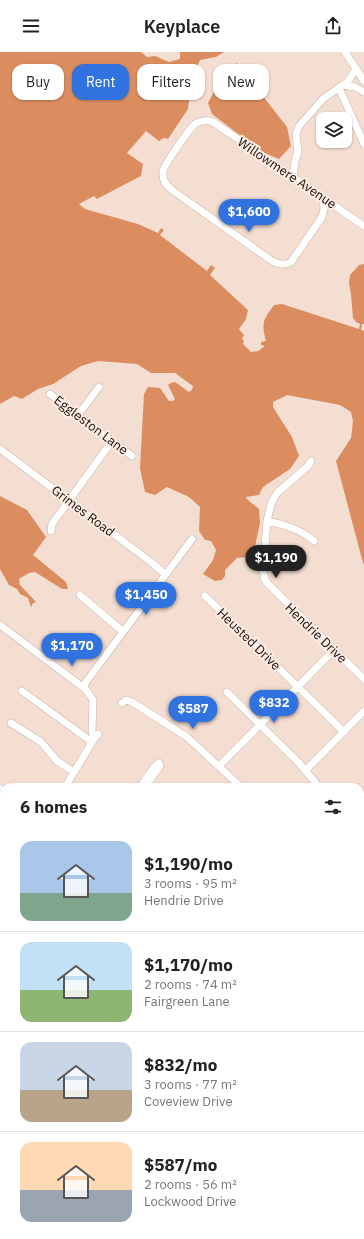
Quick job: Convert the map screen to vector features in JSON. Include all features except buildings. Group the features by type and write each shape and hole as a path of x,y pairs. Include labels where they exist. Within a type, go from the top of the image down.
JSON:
{"street":[{"path":"345,52 364,81"},
{"path":"293,177 298,152 296,135 299,126 323,99 341,87 352,76 356,69"},
{"path":"341,87 355,87 364,92"},
{"path":"341,87 364,144"},
{"name":"Willowmere Avenue","path":"322,217 291,262 286,265 281,264 272,261 168,187 163,177 165,165 191,128 198,123 209,121 213,122 364,226"},
{"path":"282,170 289,168 295,161"},
{"path":"322,217 324,210 323,197"},
{"path":"322,217 327,212 338,208"},
{"path":"78,415 100,387"},
{"name":"Eggleston Lane","path":"50,394 132,456"},
{"path":"51,531 52,524 112,441"},
{"name":"Grimes Road","path":"0,449 165,574"},
{"name":"Hendrie Drive","path":"311,461 308,466 277,492 271,504 263,570 265,580 334,650 364,678"},
{"path":"268,521 295,529 304,533 314,541"},
{"path":"84,686 122,631 192,539"},
{"path":"80,595 122,631"},
{"name":"Heusted Drive","path":"205,596 344,732"},
{"path":"0,625 80,685 84,686 92,700 92,731 95,739"},
{"path":"220,766 334,650"},
{"path":"22,691 95,739"},
{"path":"227,692 306,770 316,783"},
{"path":"124,701 187,737 237,783"},
{"path":"306,770 364,711"},
{"path":"11,723 41,742 57,761 74,772"},
{"path":"67,783 95,739"},
{"path":"143,783 155,766 159,764 160,766 149,783"}],"shaded area":[{"path":"0,52 141,52 147,57 155,56 169,62 180,59 180,52 224,52 216,57 200,60 198,64 137,64 137,100 189,100 188,109 168,139 164,138 159,141 146,131 127,153 143,164 141,176 97,199 94,196 79,204 85,209 138,224 158,233 161,228 164,230 160,235 207,271 211,265 215,268 210,275 248,310 246,319 239,329 244,335 242,339 244,341 243,344 251,352 258,351 265,346 261,345 261,342 266,341 263,326 267,314 274,305 282,304 359,329 360,324 353,318 349,283 350,275 359,265 364,264 364,324 362,324 361,330 364,331 364,564 336,461 351,438 353,421 351,412 340,405 287,395 273,402 273,407 292,437 299,456 290,469 263,487 259,495 246,497 259,509 260,523 254,551 246,557 237,558 225,570 225,576 222,580 215,581 203,574 213,560 216,550 211,541 205,540 199,531 200,507 189,497 167,487 155,495 145,492 140,468 144,394 148,387 160,388 169,401 173,401 175,399 168,385 175,382 189,392 192,390 193,386 175,373 151,373 137,364 98,361 81,366 53,384 38,389 22,399 14,396 0,404"},
{"path":"213,93 213,100 266,100 287,127 291,146 279,159 262,152 212,114 208,103"},
{"path":"0,496 27,510 46,537 33,555 66,582 68,589 62,589 35,572 29,573 19,579 20,585 36,602 33,603 31,607 28,598 20,594 17,589 9,585 0,569"}]}
